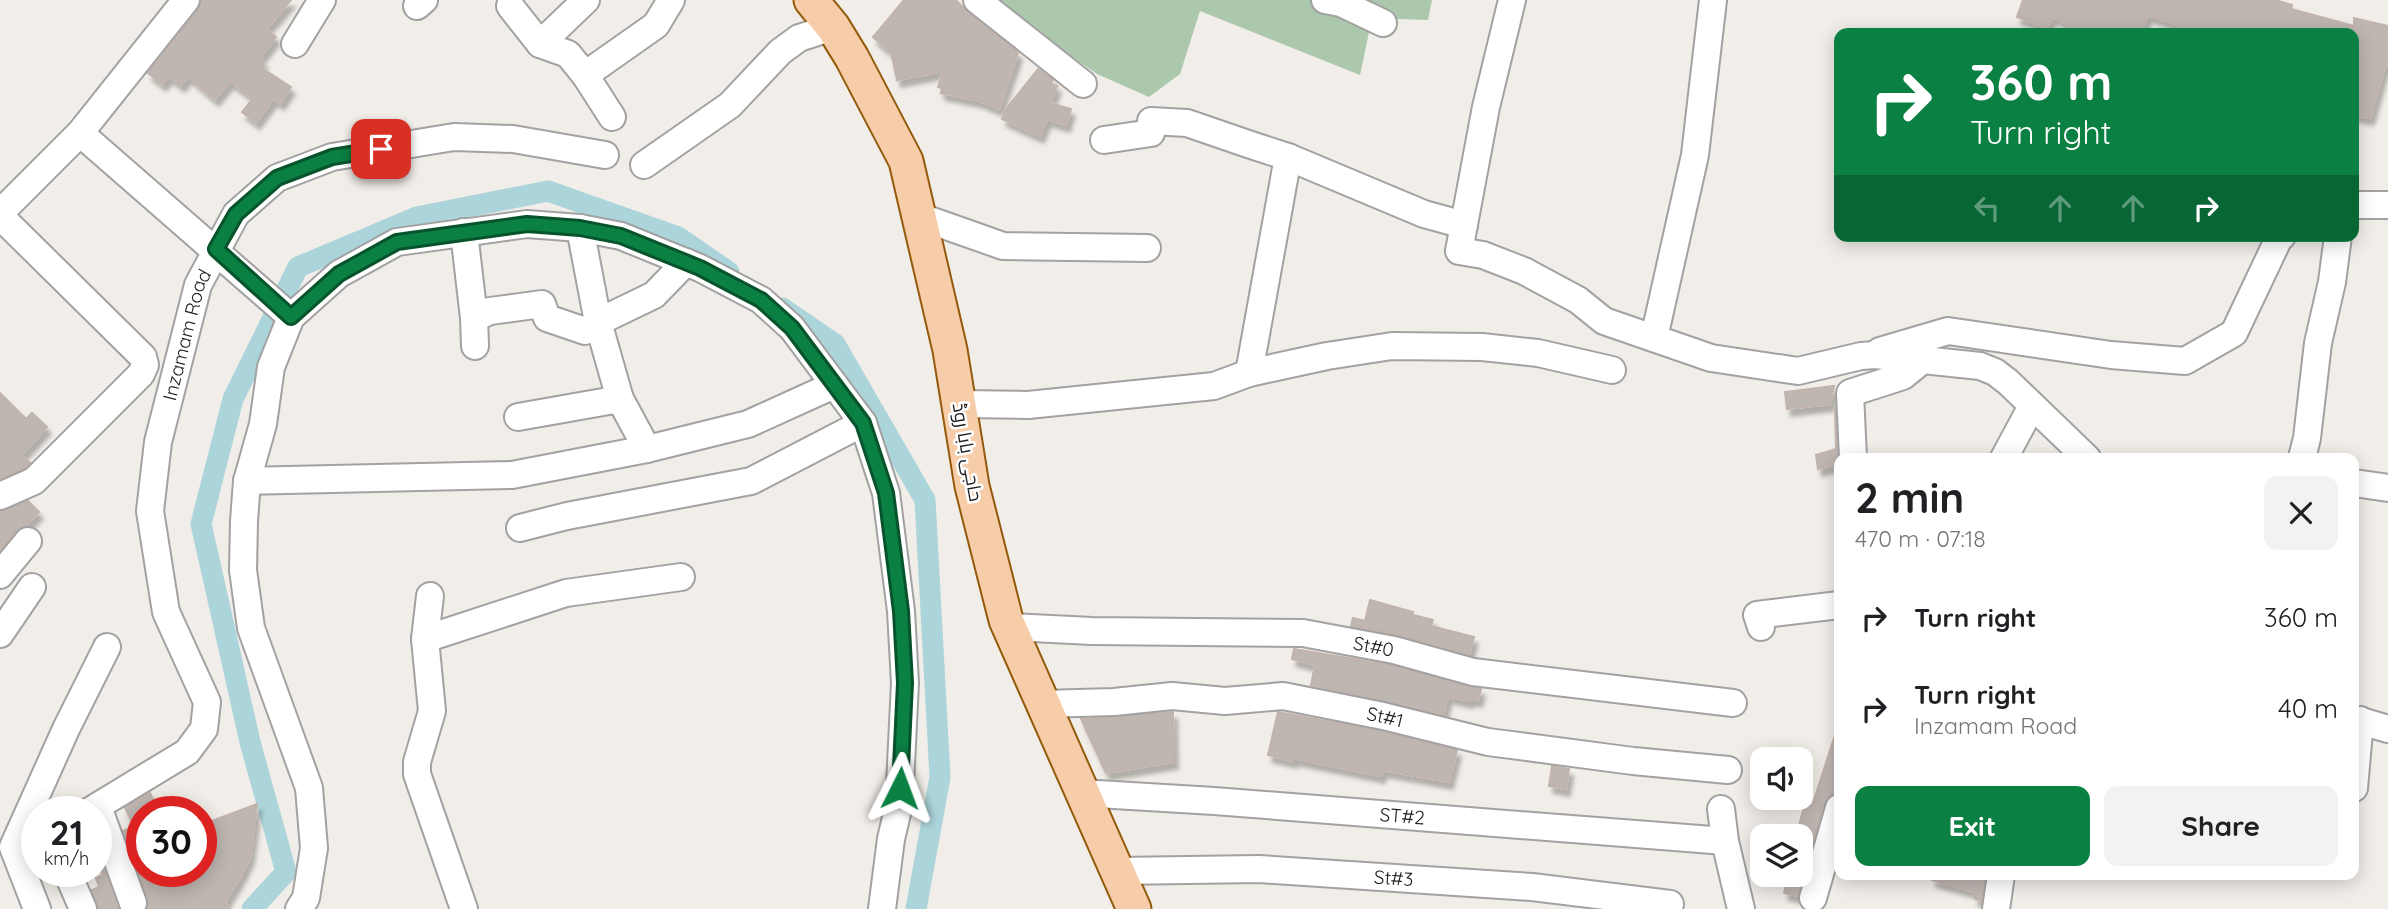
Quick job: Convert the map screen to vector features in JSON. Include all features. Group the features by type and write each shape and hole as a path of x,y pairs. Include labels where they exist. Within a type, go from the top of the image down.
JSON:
{"main road":[{"name":"حاجی بابا روڈ","path":"811,0 833,27 906,162 950,350 972,486 1009,627 1116,871 1128,908"}],"street":[{"path":"0,496 34,481 141,374 145,365 143,357 0,214 80,133 187,0"},
{"path":"295,44 322,0"},
{"path":"540,44 586,0"},
{"path":"585,75 656,25 671,0"},
{"path":"977,0 1083,85"},
{"path":"1325,0 1341,3 1383,23"},
{"path":"1512,0 1486,107 1459,251 1483,255 1524,271 1578,300 1604,321 1711,358 1798,370 1861,356 1948,331 2111,355 2185,361 2234,333 2276,242"},
{"path":"1654,338 1695,155 1713,0"},
{"path":"510,6 540,44 568,54 612,117"},
{"path":"644,165 730,104 780,51 799,38 833,27"},
{"path":"1104,140 1151,127 1186,123 1288,157 1424,214 1464,225"},
{"path":"80,133 291,317"},
{"name":"Inzamam Road","path":"112,798 187,752 204,729 207,702 166,612 150,511 158,442 198,285 236,214 277,178 332,157 454,136 513,138 605,155"},
{"path":"1249,373 1288,157"},
{"path":"2359,205 2388,205"},
{"path":"918,216 1003,246 1147,248"},
{"path":"299,909 306,898 314,848 309,788 251,628 243,570 247,481 263,424 271,367 291,317 339,274 397,242 527,224 580,228 621,236 686,262 761,300 792,328 863,423 886,493 901,611 905,683 899,805 891,839 882,909"},
{"path":"580,228 598,322 621,399 648,449"},
{"path":"464,232 475,346"},
{"path":"2303,453 2318,343 2332,282 2337,242"},
{"path":"474,318 490,312 542,304 547,318 585,331 654,295 686,262"},
{"path":"960,404 1028,405 1214,386 1249,373 1392,346 1482,347 1538,353 1612,370"},
{"path":"1861,356 1924,359 1980,366 1995,372 2076,453"},
{"path":"1853,453 1850,393 1903,376 1924,359"},
{"path":"247,481 512,475 648,449 748,424 834,385"},
{"path":"518,417 621,399"},
{"path":"2007,453 2032,406"},
{"path":"520,528 567,516 751,481 863,423"},
{"path":"2359,484 2388,488"},
{"path":"0,575 28,541"},
{"path":"425,639 566,593 681,576"},
{"path":"0,635 32,587"},
{"path":"430,596 425,639 432,711 416,774 464,909"},
{"path":"1761,627 1757,615 1834,606"},
{"name":"St#0","path":"1009,627 1092,631 1303,633 1394,650 1473,671 1733,702"},
{"path":"37,909 6,850 107,647"},
{"name":"St#1","path":"1042,704 1138,701 1172,696 1225,701 1283,696 1488,742 1728,771"},
{"path":"2359,720 2388,729"},
{"name":"ST#2","path":"1081,793 1725,841"},
{"path":"1721,809 1725,841 1741,909"},
{"path":"1813,898 1834,825"},
{"path":"112,854 133,903"},
{"name":"St#3","path":"1116,871 1284,870 1532,887 1670,904"},
{"path":"1996,909 2000,880"},
{"path":"73,887 83,909"}],"green space":[{"path":"990,0 1432,0 1428,20 1372,18 1360,75 1200,11 1180,74 1149,97 1097,74"}],"building":[{"path":"201,0 291,0 266,29 276,37 259,59 264,62 260,67 291,87 280,103 274,98 256,122 242,112 253,98 230,81 215,99 188,76 181,85 169,76 162,84 148,73 198,10"},
{"path":"904,0 956,0 1018,53 999,109 980,101 941,93 942,88 938,87 943,71 897,80 891,52 873,37"},
{"path":"2023,0 2275,0 2292,5 2291,9 2354,26 2354,18 2388,26 2388,66 2385,65 2370,118 2359,116 2359,28 2186,28 2148,15 2142,28 2075,28 2052,16 2048,28 2017,17"},
{"path":"1038,69 1053,80 1050,84 1057,86 1050,103 1071,109 1066,125 1047,119 1040,136 1002,119 1006,109"},
{"path":"1834,386 1830,404 1787,409 1785,392"},
{"path":"0,393 26,419 32,413 47,427 21,455 30,463 0,479"},
{"path":"1835,408 1838,453 1834,453 1834,465 1818,469 1816,455 1836,449"},
{"path":"28,501 39,512 16,531 0,550 0,511"},
{"path":"1370,600 1433,620 1431,626 1474,637 1469,654 1351,626 1353,618 1365,621"},
{"path":"1294,649 1390,665 1481,689 1478,700 1470,698 1469,701 1448,696 1443,715 1311,685 1315,665 1292,659"},
{"path":"1173,712 1174,762 1106,773 1081,719"},
{"path":"1278,712 1380,731 1457,750 1449,782 1383,770 1381,776 1268,755"},
{"path":"1834,738 1834,794 1829,796 1824,804 1813,843 1813,824 1799,824 1803,810 1813,810"},
{"path":"1552,766 1569,769 1566,789 1549,786"},
{"path":"257,804 250,857 225,902 228,909 147,909 148,898 144,887 217,887 217,819"},
{"path":"1932,880 1984,880 1981,901 1974,898 1976,892"},
{"path":"110,887 119,909 98,909 92,890"},
{"path":"1785,887 1801,887 1798,896 1784,893"}],"waterway":[{"path":"252,909 286,872 250,742 201,524 233,399 298,267 417,217 548,191 678,237 729,272"},
{"path":"782,308 835,344 925,500 940,777 916,909"}],"route":[{"path":"381,149 332,157 277,178 236,214 216,249 291,317 339,274 397,242 527,224 580,228 621,236 700,268 761,300 792,328 863,423 886,493 901,611 905,683 900,788"}]}
